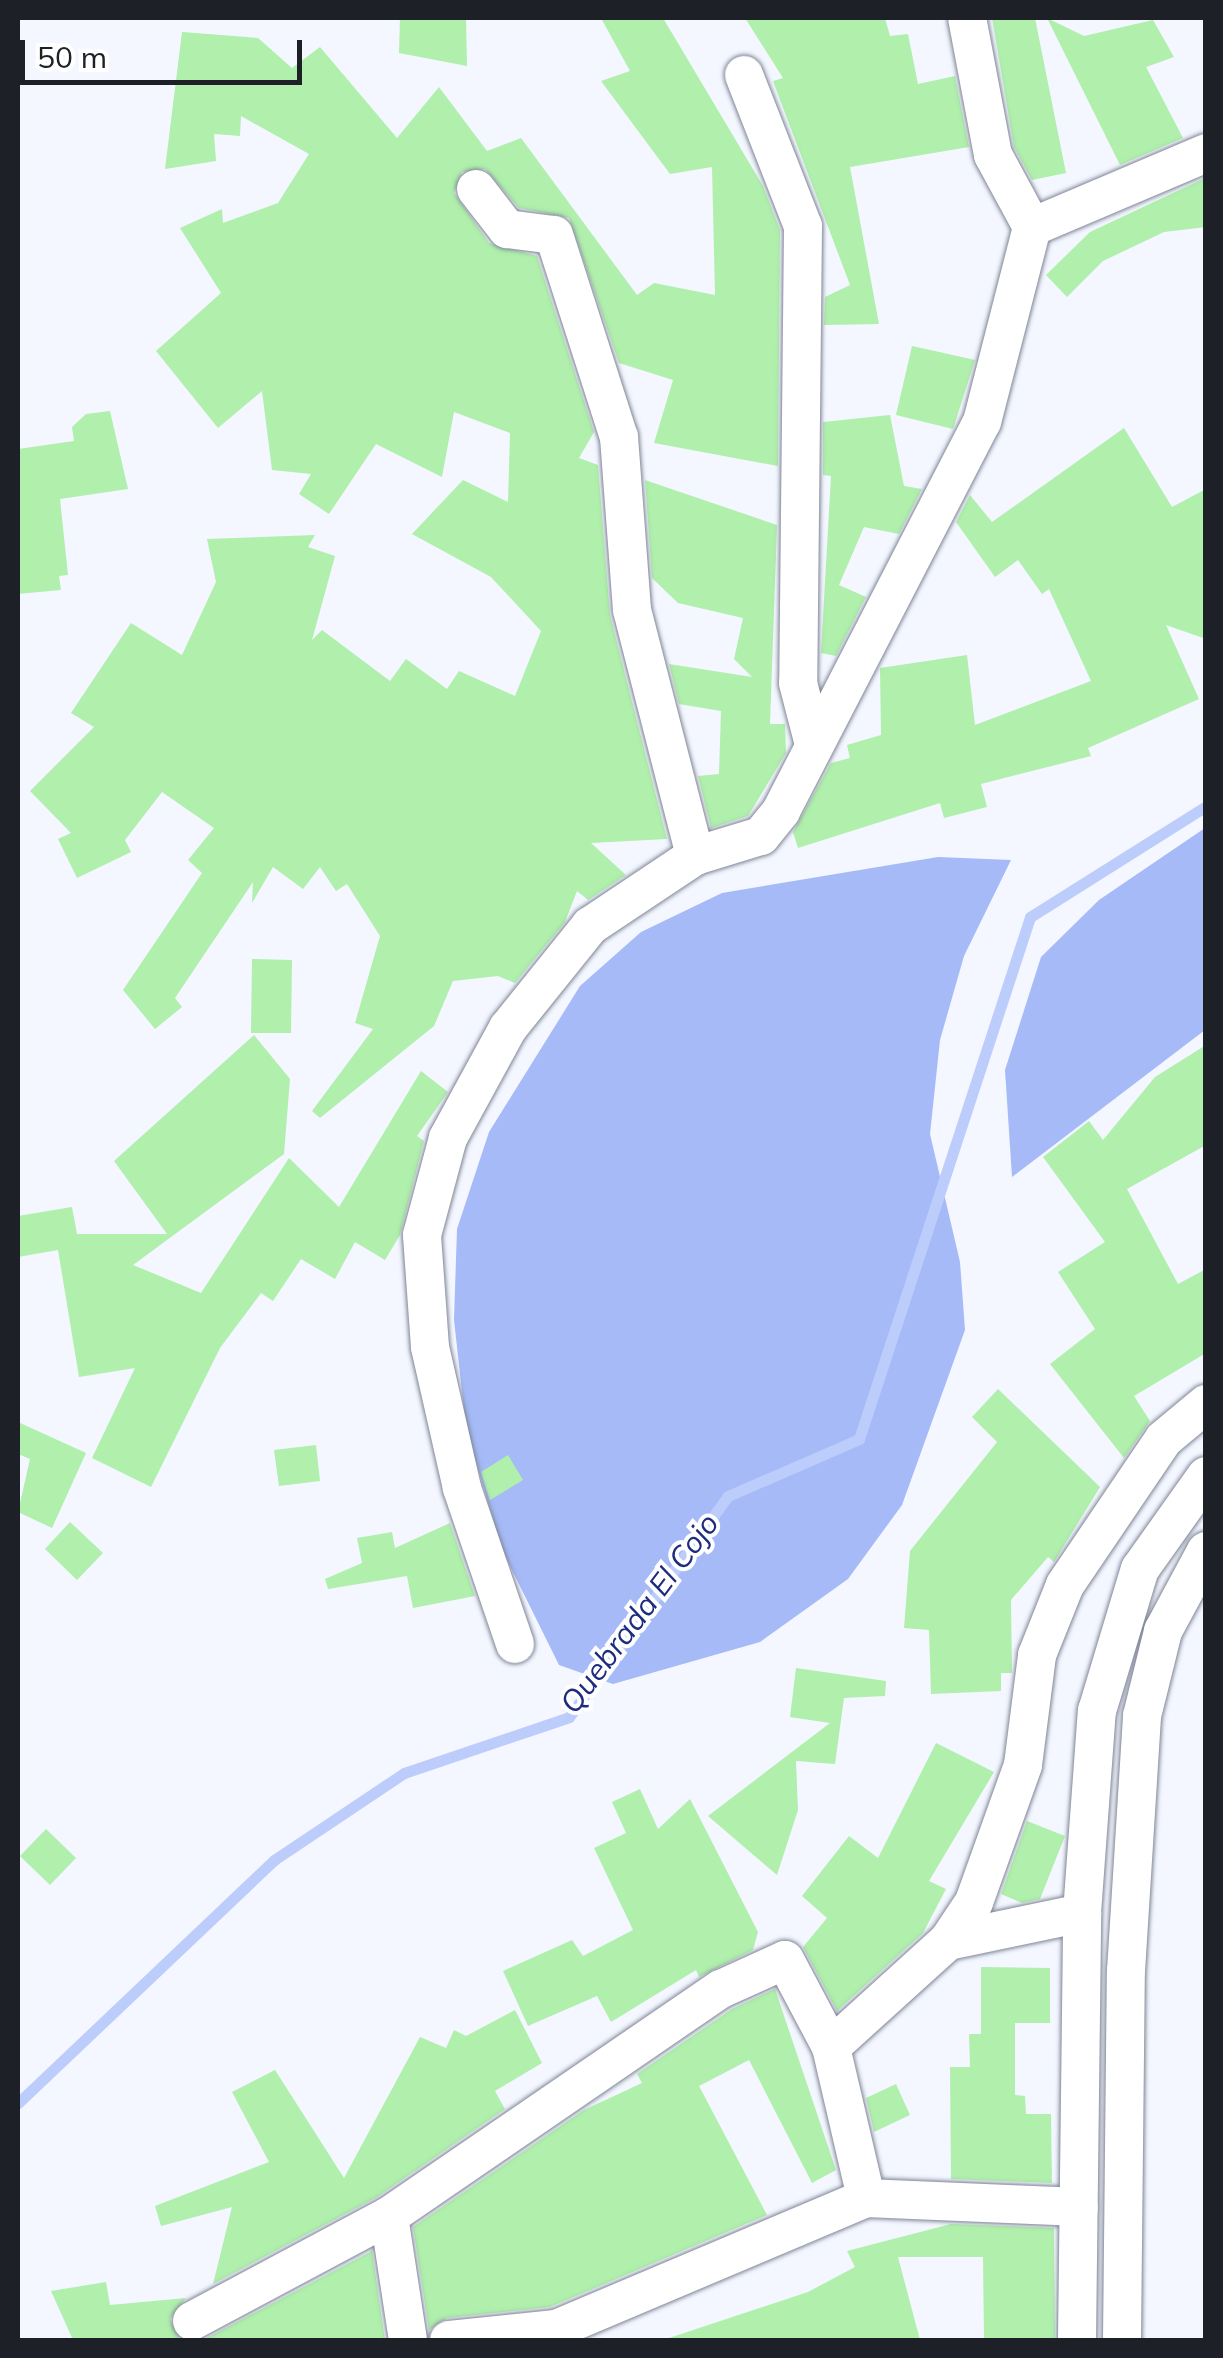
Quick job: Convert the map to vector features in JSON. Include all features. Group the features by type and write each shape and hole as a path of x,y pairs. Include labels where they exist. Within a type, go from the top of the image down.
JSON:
{"street":[{"path":"943,18 974,61"},
{"path":"515,1644 438,1383 422,1234 448,1138 552,964 632,893 694,856 760,836 982,422 1032,227 993,155 967,18"},
{"path":"744,75 803,226 798,683 813,742"},
{"path":"1032,227 1206,152"},
{"path":"476,189 506,229 554,234 619,438 632,610 694,856"},
{"path":"831,2047 948,1941 974,1902 1023,1765 1037,1655 1065,1585 1164,1439 1206,1404"},
{"path":"1078,2340 1082,1913 1106,1662 1140,1569 1206,1476"},
{"path":"1122,2340 1126,1970 1142,1716 1163,1631 1206,1551"},
{"path":"948,1941 1082,1913"},
{"path":"192,2321 389,2216 627,2050 784,1960 831,2047 866,2198"},
{"path":"448,2340 556,2328 866,2198 1079,2207"},
{"path":"389,2216 408,2340"}],"shaded area":[{"path":"1205,828 1205,1030 1012,1177 1005,1070 1041,957 1099,900"},
{"path":"938,857 1011,860 964,956 940,1040 930,1134 960,1262 965,1330 902,1505 848,1579 760,1642 613,1684 559,1665 502,1550 466,1428 454,1320 457,1229 489,1132 580,986 641,932 722,893"}],"building":[{"path":"400,18 466,18 467,66 399,53"},
{"path":"601,18 663,18 763,186 780,230 778,466 654,443 673,380 619,363 569,218 519,208 485,169 462,172 454,193 489,243 537,256 594,432 579,458 598,465 610,615 667,839 591,843 626,875 588,900 577,891 565,922 515,983 498,976 453,981 434,1026 320,1118 312,1111 373,1029 355,1023 380,936 347,884 336,891 320,867 303,889 273,867 252,903 253,882 175,998 182,1007 155,1029 123,990 202,873 188,860 214,828 162,792 125,840 131,852 77,878 58,839 71,833 30,791 94,727 71,713 131,623 182,655 216,582 207,539 315,535 308,547 335,556 312,640 322,630 390,681 406,659 447,689 459,671 515,696 541,631 491,577 412,534 463,480 508,502 510,433 454,412 442,477 376,444 329,514 299,494 311,474 272,470 262,391 218,428 156,351 221,293 180,228 222,209 223,223 278,203 309,154 241,116 240,136 214,134 216,161 165,169 182,32 258,38 292,68 320,47 397,138 439,87 487,151 521,138 637,295 654,283 715,295 712,167 670,174 601,81 630,71"},
{"path":"745,18 885,18 890,36 908,34 918,84 955,76 969,147 850,167 879,324 824,325 825,297 850,285 773,81 783,78"},
{"path":"992,18 1035,18 1066,173 1032,180 1014,147"},
{"path":"1047,18 1084,36 1153,20 1174,57 1146,67 1183,138 1120,165"},
{"path":"1203,179 1206,227 1164,232 1103,261 1067,297 1046,275 1090,232"},
{"path":"912,346 975,360 953,429 896,415"},
{"path":"110,411 128,489 60,499 68,575 59,576 61,590 18,594 18,449 74,441 72,427 86,414"},
{"path":"890,415 904,486 922,489 899,534 864,527 839,585 866,597 836,656 821,653 831,476 823,475 823,422"},
{"path":"1124,428 1172,507 1206,489 1206,639 1166,625 1199,699 1088,748 1091,756 981,784 987,807 944,818 940,803 798,848 793,832 831,763 850,758 847,745 881,735 880,668 967,655 975,725 1091,681 1049,589 1042,594 1018,560 995,577 956,522 970,495 992,522"},
{"path":"645,480 777,525 770,724 785,724 786,753 748,816 711,828 698,776 719,774 721,711 679,704 669,664 752,677 734,659 743,618 678,603 652,578"},
{"path":"252,959 292,960 291,1033 251,1033"},
{"path":"254,1035 290,1079 284,1154 133,1265 201,1293 289,1158 339,1207 421,1071 448,1092 417,1136 424,1141 400,1235 385,1260 355,1242 335,1279 301,1259 273,1301 261,1293 220,1348 151,1487 92,1458 135,1368 79,1377 58,1250 18,1257 18,1216 72,1207 77,1234 167,1234 114,1161"},
{"path":"1206,1045 1206,1145 1127,1189 1178,1284 1206,1269 1206,1353 1134,1396 1150,1421 1124,1458 1050,1364 1095,1329 1058,1272 1105,1242 1043,1157 1089,1121 1103,1140 1155,1077"},
{"path":"998,1389 1100,1487 1054,1562 1048,1557 1011,1600 1012,1673 1001,1673 1001,1691 931,1694 929,1630 904,1628 910,1551 997,1442 972,1417"},
{"path":"18,1422 86,1453 52,1528 18,1512 30,1459 18,1454"},
{"path":"316,1445 320,1481 279,1486 274,1450"},
{"path":"508,1455 523,1480 490,1500 481,1472"},
{"path":"70,1522 103,1553 77,1580 45,1549"},
{"path":"450,1523 475,1596 413,1608 407,1576 328,1589 325,1579 362,1563 357,1538 392,1532 395,1548"},
{"path":"796,1668 886,1681 885,1696 844,1698 835,1764 796,1761 798,1810 777,1875 708,1816 830,1723 790,1717"},
{"path":"936,1743 994,1772 929,1881 946,1889 923,1933 837,2011 803,1947 827,1918 802,1896 849,1836 878,1858"},
{"path":"640,1789 658,1829 690,1799 758,1932 753,1950 699,1977 696,1970 611,2022 597,1996 528,2026 503,1971 572,1940 583,1956 633,1930 594,1848 626,1833 612,1802"},
{"path":"1027,1821 1065,1836 1040,1899 1022,1903 1001,1894"},
{"path":"46,1829 76,1858 50,1885 20,1856"},
{"path":"981,1967 1050,1968 1050,2023 1015,2023 1015,2095 1025,2096 1026,2114 1051,2114 1052,2183 951,2179 950,2067 970,2067 969,2034 981,2034"},
{"path":"775,1989 836,2170 812,2183 749,2060 699,2086 767,2215 550,2307 447,2318 429,2330 413,2227 584,2110 642,2083 637,2074 732,2009"},
{"path":"515,2010 542,2063 495,2091 505,2109 377,2197 213,2284 232,2207 161,2226 155,2206 269,2162 232,2092 275,2070 344,2178 420,2037 446,2048 454,2030 466,2036"},
{"path":"896,2084 910,2115 874,2132 866,2098"},
{"path":"951,2224 1054,2228 1055,2340 984,2340 983,2257 898,2257 920,2340 663,2340 808,2292 855,2267 847,2251"},
{"path":"372,2251 385,2340 203,2340"},
{"path":"106,2282 110,2305 186,2298 170,2319 181,2340 73,2340 51,2291"}],"waterway":[{"name":"Quebrada El Cojo","path":"18,2103 274,1860 404,1773 569,1717 728,1496 859,1439 1030,917 1206,806"}]}
